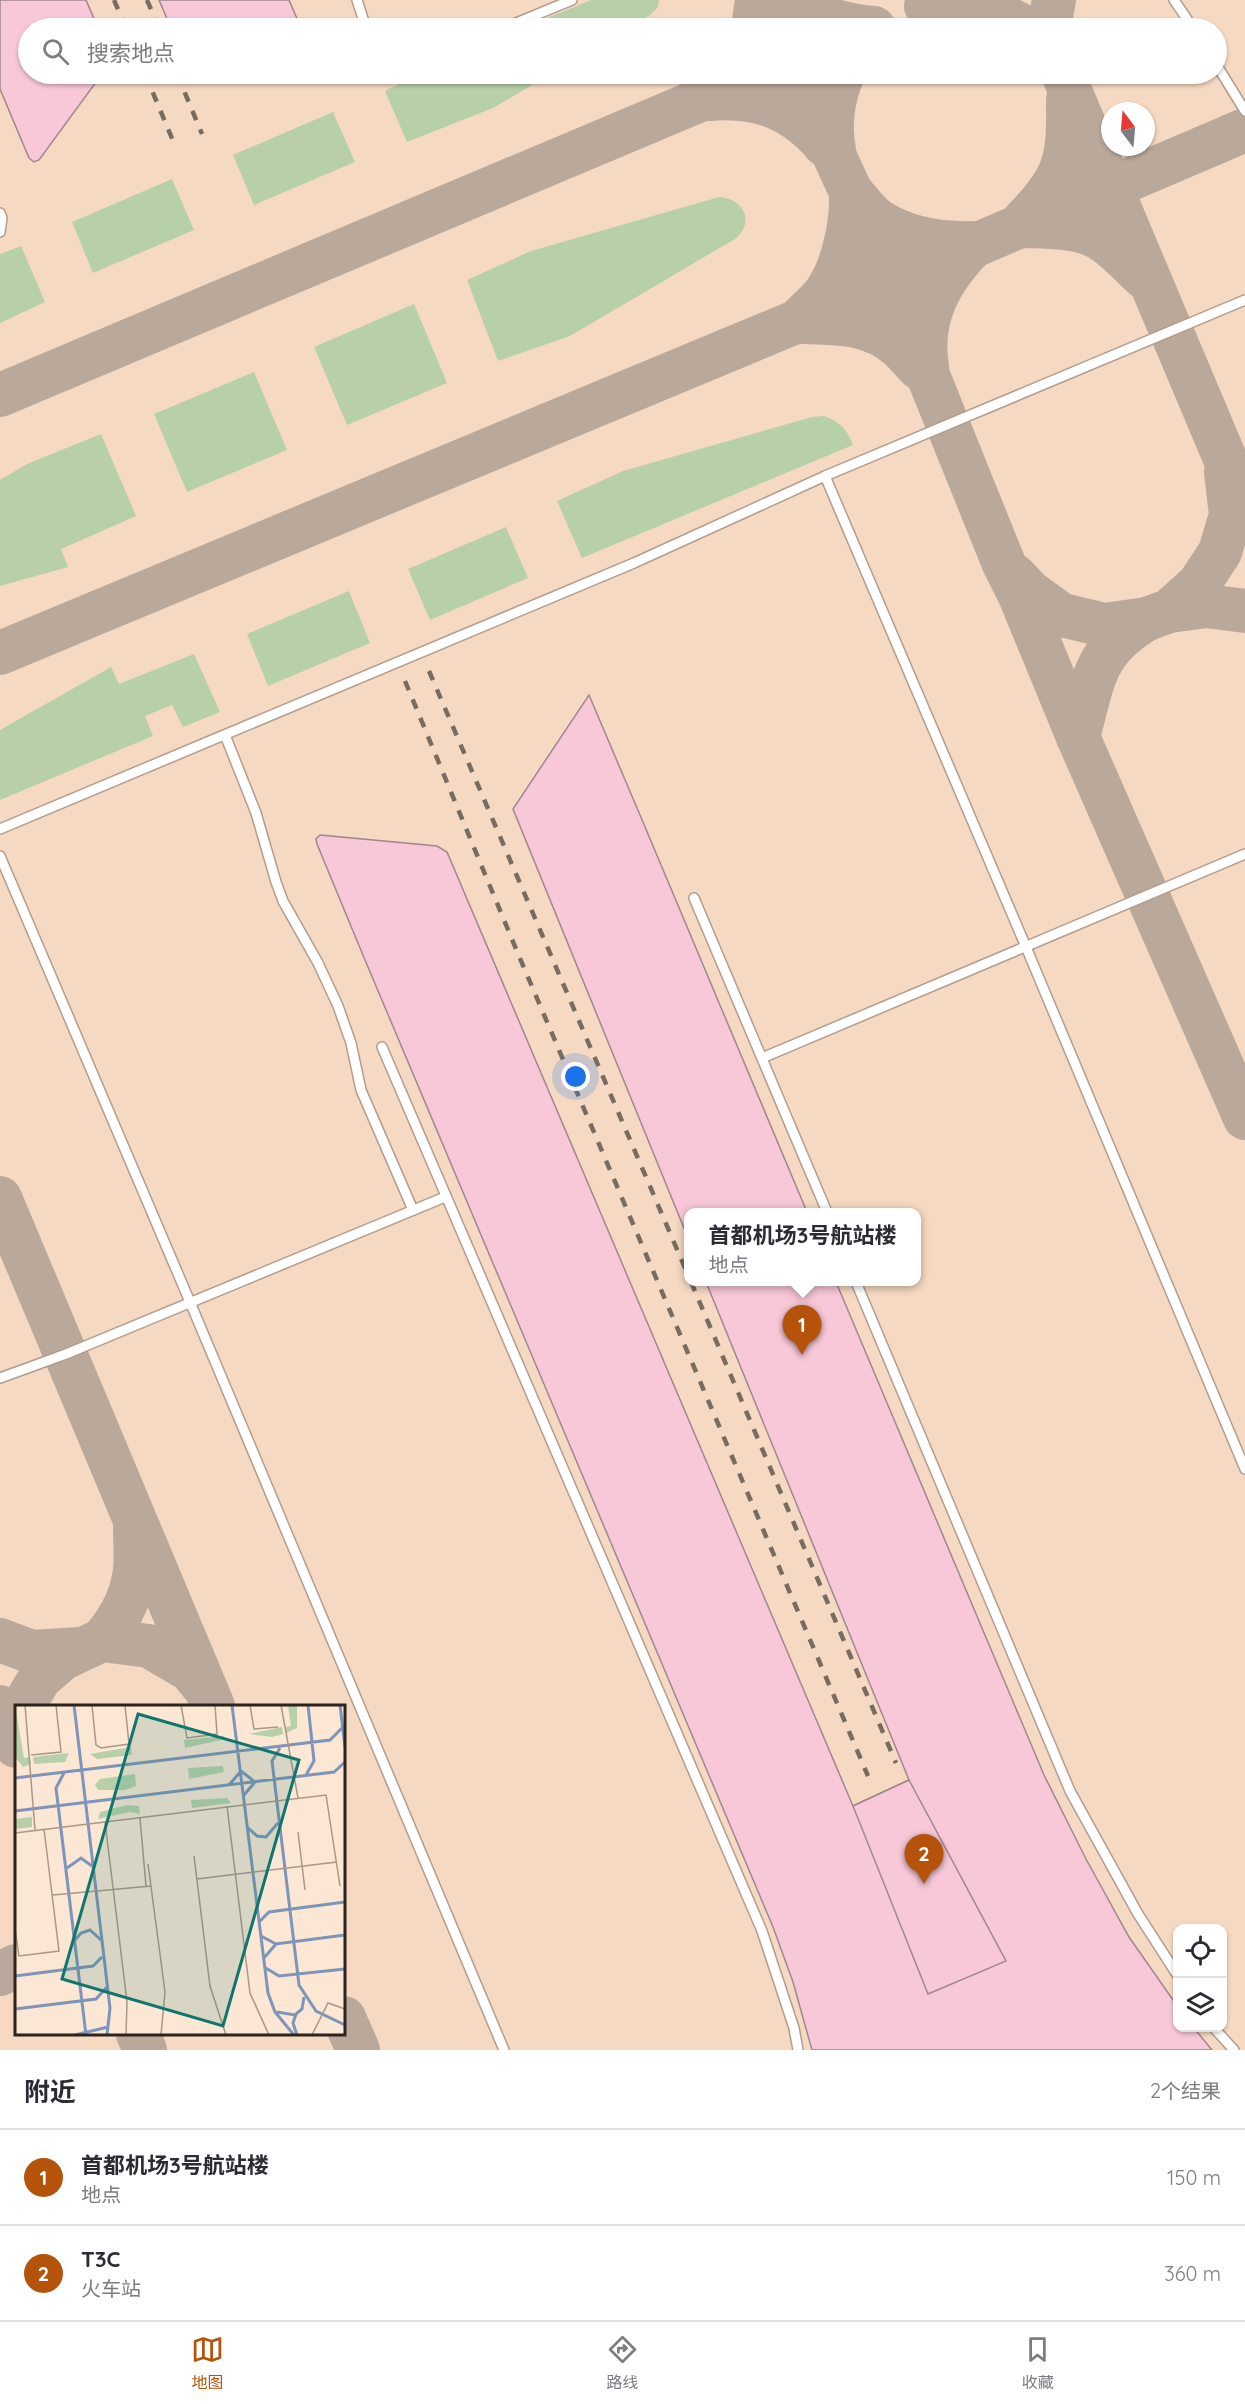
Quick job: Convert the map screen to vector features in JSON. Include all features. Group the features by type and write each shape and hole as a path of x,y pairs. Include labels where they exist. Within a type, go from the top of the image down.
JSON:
{"lane":[{"path":"357,0 363,18"},
{"path":"528,18 572,0"},
{"path":"1174,0 1186,18"},
{"path":"1227,82 1245,111"},
{"path":"0,213 2,218 0,232"},
{"path":"0,829 634,563 825,476 1245,300"},
{"path":"825,476 1245,1469"},
{"path":"225,735 256,813 280,891 338,1006 347,1028 361,1090 413,1210"},
{"path":"762,1058 1245,854"},
{"path":"0,856 504,2050"},
{"path":"694,898 825,1208"},
{"path":"382,1047 762,1931 794,2028 798,2050"},
{"path":"0,1378 66,1354 445,1197"},
{"path":"858,1286 1070,1791 1138,1914 1173,1968"},
{"path":"1218,2032 1234,2050"}],"shaded area":[{"path":"0,0 1245,0 1245,2050 0,2050"}],"green space":[{"path":"591,0 659,0 658,7 645,18 547,18"},
{"path":"399,84 534,84 493,108 407,142 385,91"},
{"path":"333,112 355,162 254,205 233,155"},
{"path":"172,179 194,230 93,273 72,222"},
{"path":"719,197 735,202 744,212 745,225 735,239 570,336 498,361 467,280 531,251"},
{"path":"21,246 45,302 0,323 0,254"},
{"path":"414,304 447,383 347,425 314,347"},
{"path":"254,372 287,450 187,492 154,414"},
{"path":"824,416 842,427 853,445 582,558 557,501 623,471 812,417"},
{"path":"101,434 136,516 61,549 68,567 0,586 0,480 27,464"},
{"path":"506,527 528,578 430,620 408,569"},
{"path":"349,591 370,643 268,686 247,634"},
{"path":"194,654 220,712 183,727 172,705 145,716 153,736 0,800 0,730 111,667 119,684"}],"building":[{"path":"0,0 86,0 94,18 18,18 18,84 95,84 39,160 34,162 29,158 0,89"},
{"path":"159,0 289,0 297,18 167,18"},
{"path":"589,695 805,1208 684,1208 684,1228 513,809"},
{"path":"320,835 437,846 447,852 853,1806 909,1780 708,1286 838,1286 1044,1775 1086,1859 1129,1937 1173,2000 1173,2032 1197,2032 1212,2050 812,2050 793,1982 773,1927 316,839"},
{"path":"909,1780 1006,1961 928,1994 853,1806"}],"taxiway":[{"path":"754,18 757,0"},
{"path":"786,0 794,6 825,18"},
{"path":"1051,18 1054,0"},
{"path":"926,6 964,9 1007,18"},
{"path":"0,395 738,84"},
{"path":"802,84 851,192 886,282 929,378 1004,564 1020,596 1078,737 1245,1118"},
{"path":"834,150 833,111 840,84"},
{"path":"1067,84 1245,506"},
{"path":"709,99 743,99 773,107 800,122 825,145"},
{"path":"1024,220 1049,192 1062,166 1066,153 1068,100"},
{"path":"0,653 798,321 1245,130"},
{"path":"853,194 875,218 901,232 950,243 974,243"},
{"path":"801,318 824,294 838,269 848,231 851,195"},
{"path":"1021,226 1068,229 1095,236 1115,250 1145,278"},
{"path":"927,367 926,332 935,300 951,272 974,245"},
{"path":"803,322 854,325 866,328 899,347 919,368"},
{"path":"1015,576 1030,592 1062,615 1104,625 1147,619 1169,611 1199,584 1220,552 1231,515 1226,472"},
{"path":"1169,611 1207,606 1245,611"},
{"path":"1078,737 1092,683 1105,656 1115,643 1147,619"},
{"path":"0,1198 213,1705"},
{"path":"102,1640 122,1611 132,1586 135,1565 135,1528"},
{"path":"0,1640 32,1652 80,1649"},
{"path":"26,1705 40,1678 62,1659 102,1640 149,1646 190,1670 203,1686"},
{"path":"0,1707 15,1744"},
{"path":"0,1974 15,1966"},
{"path":"345,2020 358,2050"},
{"path":"138,2035 145,2050"}],"railway":[{"path":"114,0 122,18"},
{"path":"147,0 155,18"},
{"path":"149,84 174,143"},
{"path":"181,84 202,134"},
{"path":"429,671 684,1266"},
{"path":"405,681 516,949 868,1776"},
{"path":"693,1286 896,1763"}],"place":[{"name":"首都机场3号航站楼","path":"802,1355"},
{"name":"T3C","path":"924,1884"}]}
